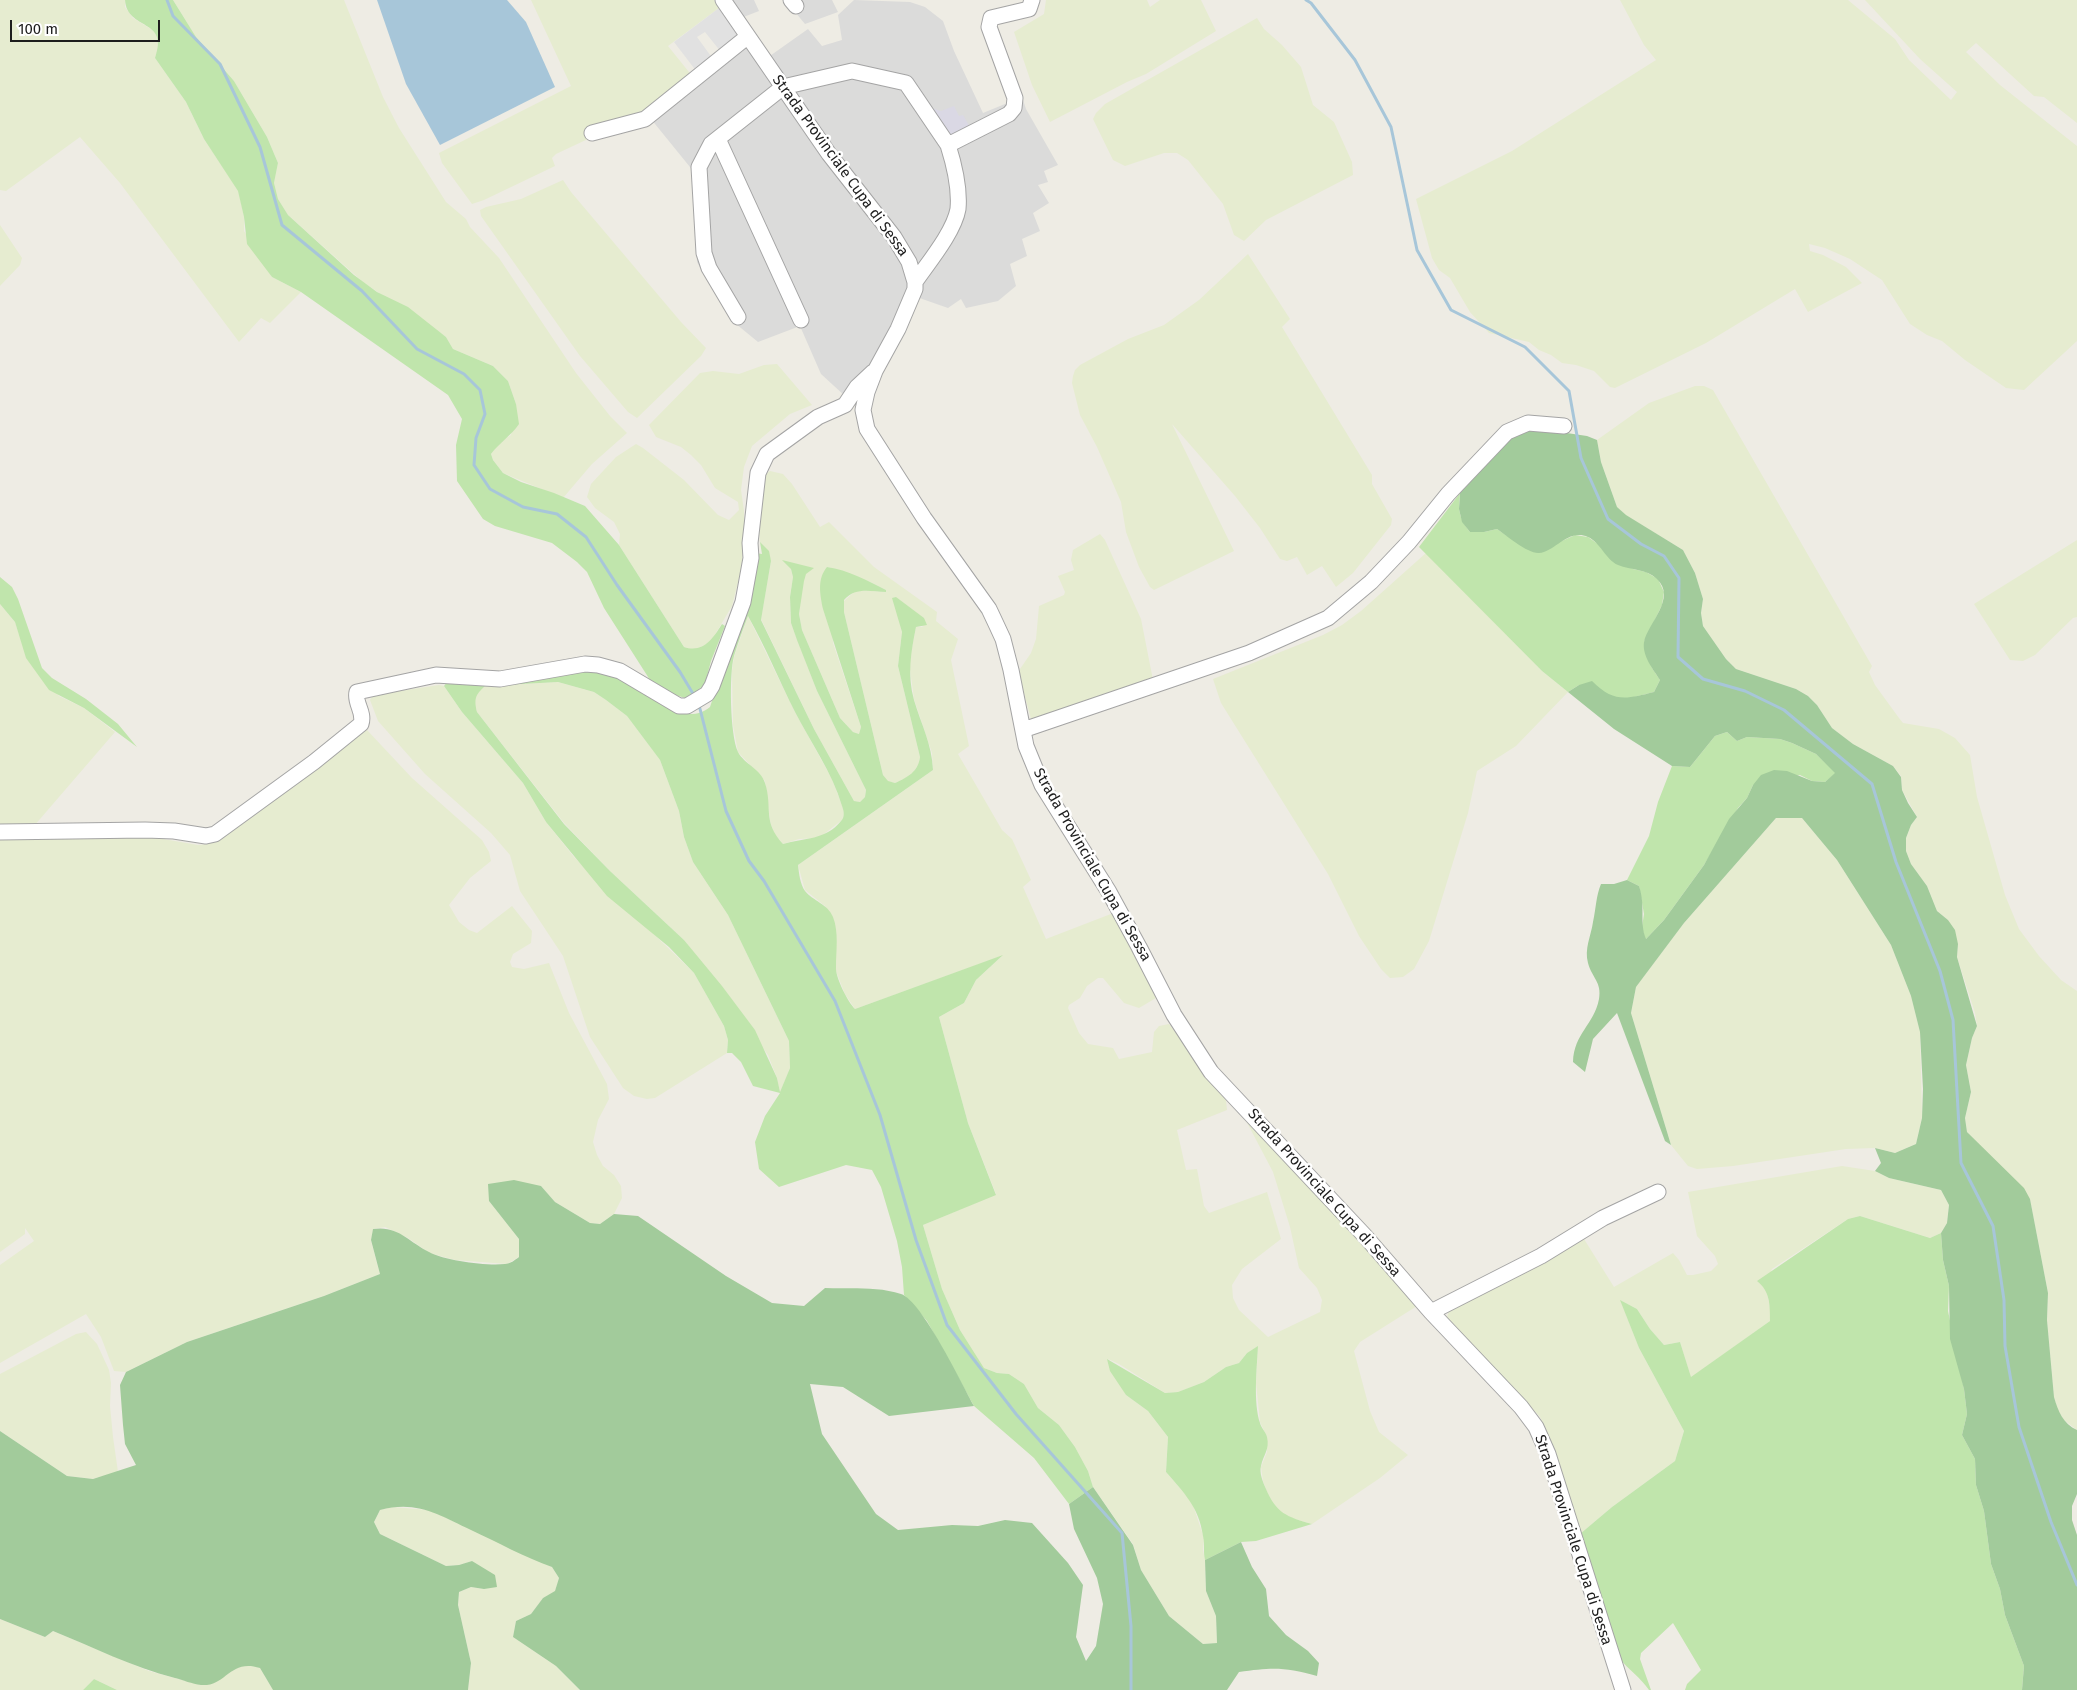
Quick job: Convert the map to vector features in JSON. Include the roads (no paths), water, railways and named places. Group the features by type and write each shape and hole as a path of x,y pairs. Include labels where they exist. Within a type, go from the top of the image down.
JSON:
{"street":[{"name":"Strada Provinciale Cupa di Sessa","path":"723,0 829,154 894,237 909,262 915,282 912,298 898,329 875,370 864,402 863,410 867,429 924,518 989,609 1003,639 1026,746 1042,785 1109,892 1189,1041 1211,1072 1365,1236 1431,1312 1521,1407 1536,1427 1548,1454 1623,1690"},
{"path":"948,145 1009,114 1014,108 1015,98 989,27 991,18 1029,9 1032,0"},
{"path":"592,133 612,130 645,119 747,37"},
{"path":"738,317 709,268 704,253 699,167 711,144 783,87 852,71 906,83 948,145 954,165 958,210 951,228 915,282"},
{"path":"718,138 802,320"},
{"path":"0,832 145,830 174,831 206,836 215,834 314,762 361,724 363,718 356,698 357,692 427,676 442,675 500,679 591,664 620,671 674,704 687,706 707,694 743,602 751,558 750,543 758,473 764,458 772,448 818,417 845,404 863,380 875,370"},
{"path":"1022,730 1249,653 1328,618 1371,582 1409,542 1448,494 1507,432 1528,423 1564,426"},
{"path":"1431,1312 1541,1256 1603,1218 1658,1192"}],"water":[{"path":"377,0 507,0 526,22 555,87 440,145 406,84"}],"waterway":[{"path":"167,0 173,16 220,64 260,147 282,225 362,291 417,349 464,374 480,390 485,414 476,438 474,465 490,489 523,507 557,514 586,537 617,585 680,672 695,697"},
{"path":"1306,0 1311,3 1355,60 1391,127 1417,250 1451,310 1525,347 1569,391 1581,458 1608,519 1641,544 1664,556 1679,578 1678,657 1703,679 1745,691 1784,710 1872,784 1896,862 1940,971 1953,1020 1961,1163 1993,1226 2004,1300 2005,1346 2019,1427 2051,1522 2077,1585"},
{"path":"699,705 726,811 749,861 764,881 835,1001 880,1115 916,1240 947,1325 1016,1414 1122,1533 1131,1626 1131,1690"}]}
